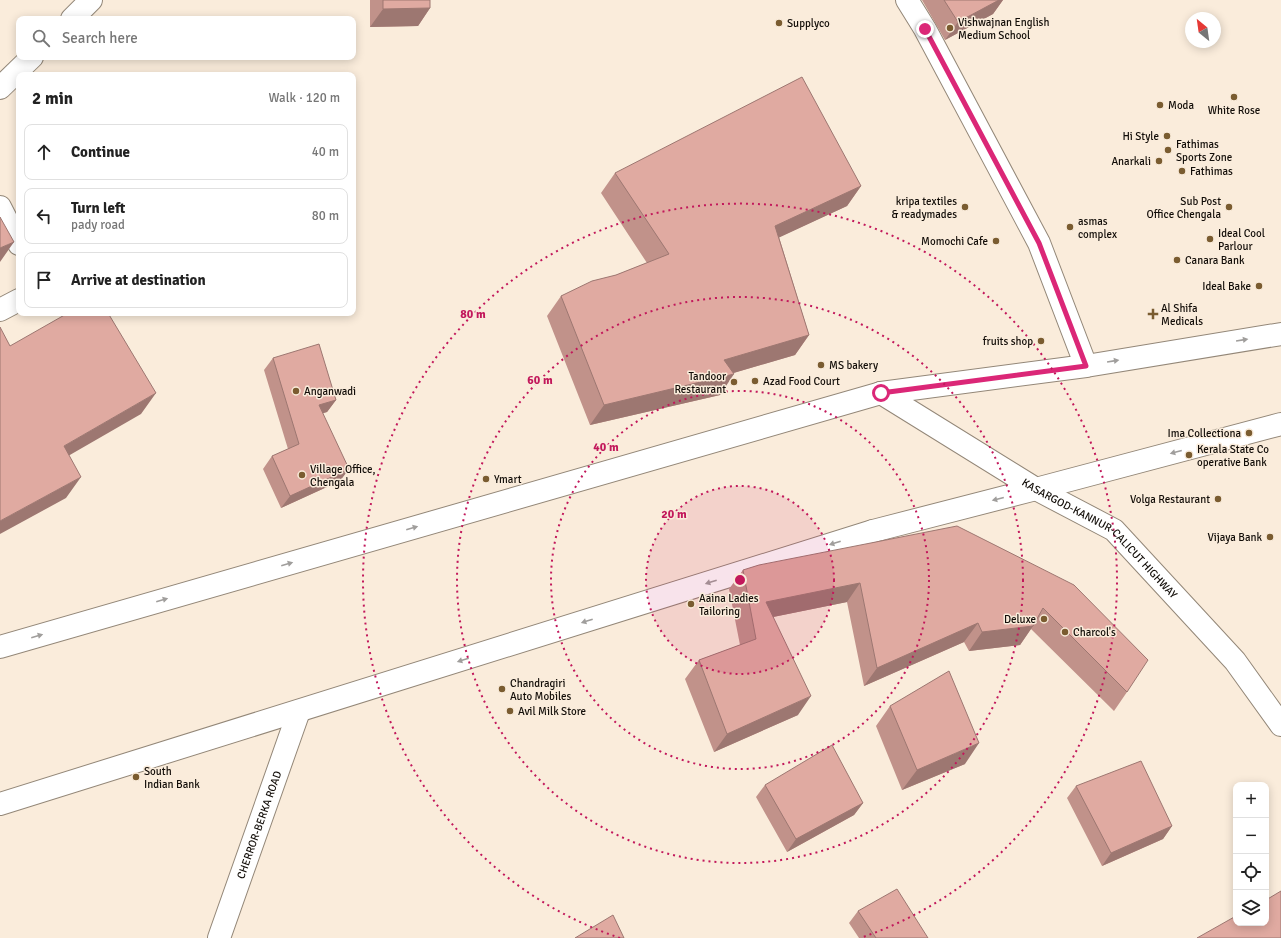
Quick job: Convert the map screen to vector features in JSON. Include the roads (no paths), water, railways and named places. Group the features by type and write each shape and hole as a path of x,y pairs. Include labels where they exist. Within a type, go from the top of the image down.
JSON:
{"main road":[{"path":"75,16 91,0"},
{"path":"907,0 925,29 1039,243 1086,366"},
{"path":"17,72 29,60"},
{"path":"0,88 16,72"},
{"path":"0,207 16,238"},
{"path":"0,310 16,302"},
{"path":"0,647 881,393 1086,366 1281,334"},
{"name":"KASARGOD-KANNUR-CALICUT HIGHWAY","path":"881,393 1036,489 1114,530 1235,661 1281,725"},
{"path":"0,804 872,531 1281,424"},
{"name":"CHERROR-BERKA ROAD","path":"219,938 299,711"}],"place":[{"name":"Supplyco","path":"779,23"},
{"name":"Vishwajnan English Medium School","path":"950,28"},
{"name":"White Rose","path":"1234,97"},
{"name":"Moda","path":"1160,105"},
{"name":"Hi Style","path":"1167,136"},
{"name":"Fathimas Sports Zone","path":"1168,150"},
{"name":"Anarkali","path":"1159,161"},
{"name":"Fathimas","path":"1182,171"},
{"name":"kripa textiles & readymades","path":"965,207"},
{"name":"Sub Post Office Chengala","path":"1229,207"},
{"name":"asmas complex","path":"1070,227"},
{"name":"Ideal Cool Parlour","path":"1210,239"},
{"name":"Momochi Cafe","path":"996,241"},
{"name":"Canara Bank","path":"1177,260"},
{"name":"Ideal Bake","path":"1259,286"},
{"name":"Al Shifa Medicals","path":"1153,314"},
{"name":"fruits shop","path":"1041,341"},
{"name":"MS bakery","path":"821,365"},
{"name":"Azad Food Court","path":"755,381"},
{"name":"Tandoor Restaurant","path":"734,382"},
{"name":"Anganwadi","path":"296,391"},
{"name":"Ima Collectiona","path":"1249,433"},
{"name":"Kerala State Co operative Bank","path":"1189,455"},
{"name":"Village Office, Chengala","path":"302,475"},
{"name":"Ymart","path":"486,479"},
{"name":"Volga Restaurant","path":"1218,499"},
{"name":"Vijaya Bank","path":"1270,537"},
{"name":"Aaina Ladies Tailoring","path":"691,604"},
{"name":"Deluxe","path":"1044,619"},
{"name":"Charcol's","path":"1065,632"},
{"name":"Chandragiri Auto Mobiles","path":"502,689"},
{"name":"Avil Milk Store","path":"510,711"},
{"name":"South Indian Bank","path":"136,777"}]}
